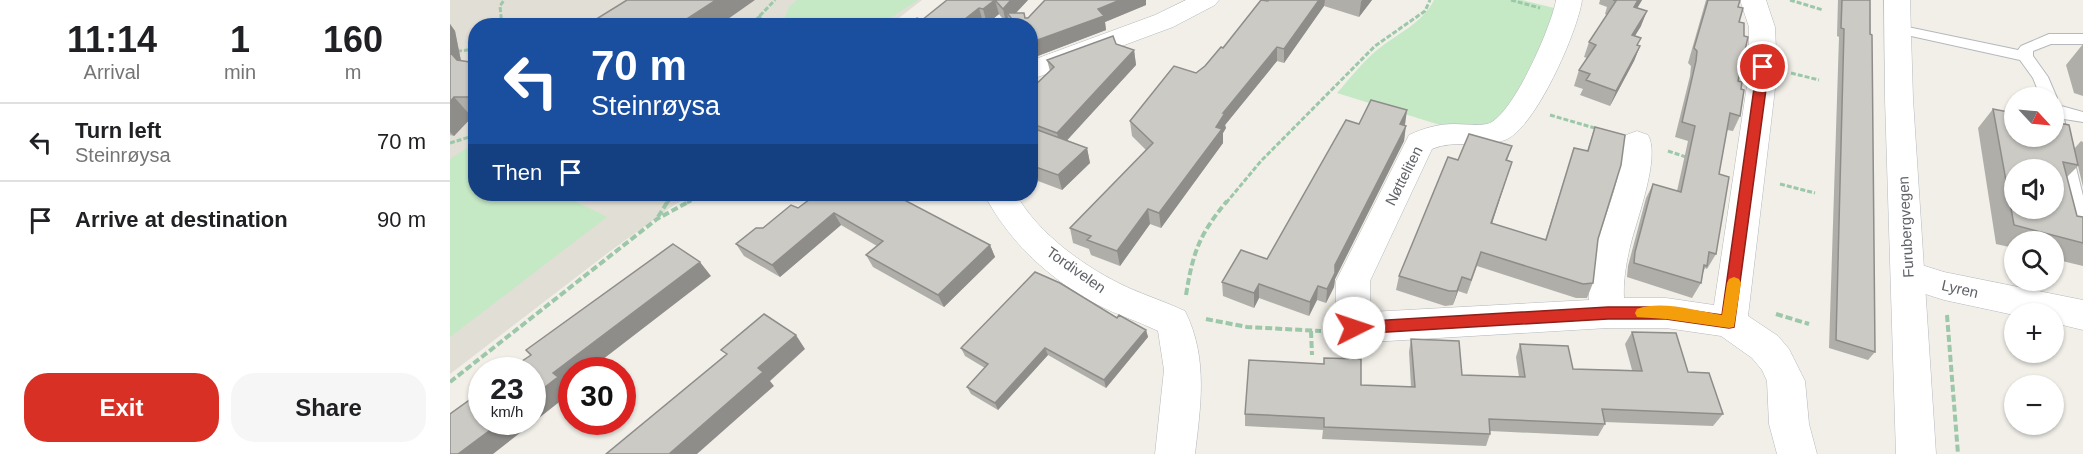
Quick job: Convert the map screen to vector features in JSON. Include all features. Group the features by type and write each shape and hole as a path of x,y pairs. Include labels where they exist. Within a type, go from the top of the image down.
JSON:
{"street":[{"path":"1038,68 1164,21 1206,0"},
{"name":"Nøtteliten","path":"1354,328 1353,281 1420,142 1434,134 1454,133 1472,136 1491,134 1506,129 1524,106 1534,86 1564,24 1569,0"},
{"path":"1729,322 1765,34 1753,0"},
{"name":"Furubergvegen","path":"1898,15 1899,99 1916,454"},
{"path":"1608,313 1606,292 1608,268 1633,179 1636,164 1634,150 1637,142"},
{"name":"Tordivelen","path":"1005,201 1024,228 1100,290 1178,318"},
{"name":"Lyren","path":"1909,275 1944,286 2083,315"},
{"path":"1354,328 1608,313 1666,313 1729,322 1765,347 1776,360 1786,381 1790,424 1797,454"},
{"path":"1175,454 1184,375 1178,318"}],"lane":[{"path":"1898,15 2025,56 2044,87"},
{"path":"2025,56 2026,49 2049,39 2083,39"},
{"path":"2064,112 2083,117"},
{"path":"2064,146 2080,204 2079,248"}],"path":[{"path":"501,18 500,6 504,0"},
{"path":"758,16 775,0"},
{"path":"1354,328 1311,331 1248,327 1178,318 1201,235 1218,212 1261,161 1368,53 1425,11 1430,0"},
{"path":"1790,0 1822,10"},
{"path":"450,52 468,50"},
{"path":"1785,72 1819,80"},
{"path":"450,143 468,137"},
{"path":"1775,183 1815,193"},
{"path":"657,219 669,201"},
{"path":"450,382 657,219 691,201"},
{"path":"1775,314 1809,324"},
{"path":"1311,331 1312,355"}],"shaded area":[{"path":"450,0 922,0 899,18 468,18 468,201 682,201 609,252 472,357 468,357 468,360 450,374"}],"green space":[{"path":"797,0 918,0 891,18 785,18 789,7"},
{"path":"1434,0 1522,0 1562,10 1514,107 1491,125 1461,128 1440,125 1337,93 1358,68 1382,46 1418,21"},
{"path":"468,147 468,201 575,201 607,217 450,337 450,159"}],"building":[{"path":"627,0 716,0 688,18 598,18"},
{"path":"947,0 995,0 966,18 924,18"},
{"path":"995,0 1011,0 1003,9"},
{"path":"1045,0 1120,0 1098,9 1104,16 1038,40 1038,18 1028,18"},
{"path":"1261,0 1319,0 1284,49 1277,47 1223,113 1225,113 1216,127 1222,129 1159,213 1148,209 1117,251 1087,240 1091,236 1070,228 1153,143 1130,121 1174,66 1196,73 1221,47 1223,48"},
{"path":"1613,0 1638,0 1634,7 1647,11 1632,35 1641,38 1637,45 1640,46 1616,91 1586,80 1590,74 1579,70 1596,45 1589,42 1616,1"},
{"path":"1708,0 1740,0 1738,7 1743,8 1739,22 1744,23 1744,36 1748,37 1738,81 1742,82 1741,89 1744,90 1740,116 1730,113 1719,174 1729,177 1716,254 1709,252 1701,283 1634,263 1653,184 1681,192 1695,126 1682,122 1696,61 1697,51 1694,48"},
{"path":"1842,0 1870,0 1875,352 1836,340 1844,29 1841,28"},
{"path":"1007,13 1024,13 1025,18 1011,18"},
{"path":"1113,36 1116,44 1134,50 1057,133 1038,126 1038,82 1054,67 1047,60"},
{"path":"450,52 457,60 468,62 468,97 454,97 450,102"},
{"path":"1371,100 1407,110 1400,124 1406,126 1335,265 1335,273 1327,289 1318,286 1310,302 1259,284 1254,293 1222,282 1241,250 1267,259 1346,120 1359,124"},
{"path":"1993,109 2004,111 2004,147 2064,147 2064,124 2069,125 2078,165 2064,162 2064,159 2004,159 2004,170"},
{"path":"1595,127 1625,135 1621,165 1598,239 1593,283 1583,284 1481,252 1471,280 1462,277 1457,291 1449,291 1399,276 1448,157 1458,160 1469,134 1512,146 1506,160 1512,162 1491,223 1546,240 1574,148 1588,151"},
{"path":"1038,130 1087,148 1058,175 1038,168"},
{"path":"2064,166 2077,216 2083,217 2083,243 2064,238 2064,231 2037,231 2014,225 2013,219 2064,219"},
{"path":"808,201 906,201 990,245 938,295 866,255 883,241 834,213 772,265 736,244 756,228 763,228 791,205 798,208"},
{"path":"673,244 700,262 574,357 558,357 558,369 553,373 558,377 546,386 546,357 528,357 531,355 526,350"},
{"path":"1035,272 1060,283 1117,318 1119,315 1146,330 1104,380 1045,348 995,403 967,387 988,364 961,348"},
{"path":"764,314 796,335 758,368 763,372 669,454 606,454 629,435 636,435 636,429 727,354 721,350"},
{"path":"1632,332 1676,333 1688,372 1709,373 1723,414 1602,409 1605,424 1489,419 1490,434 1324,427 1324,418 1245,414 1249,360 1324,364 1324,358 1361,359 1361,385 1415,387 1411,339 1459,341 1462,375 1525,377 1520,344 1568,346 1573,369 1642,371"},
{"path":"468,401 468,435 484,435 458,454 450,454 450,414"}],"slow traffic":[{"path":"1642,313 1666,313 1729,322 1734,283"}],"route":[{"path":"1354,328 1608,313 1666,313 1729,322 1763,67"}]}
